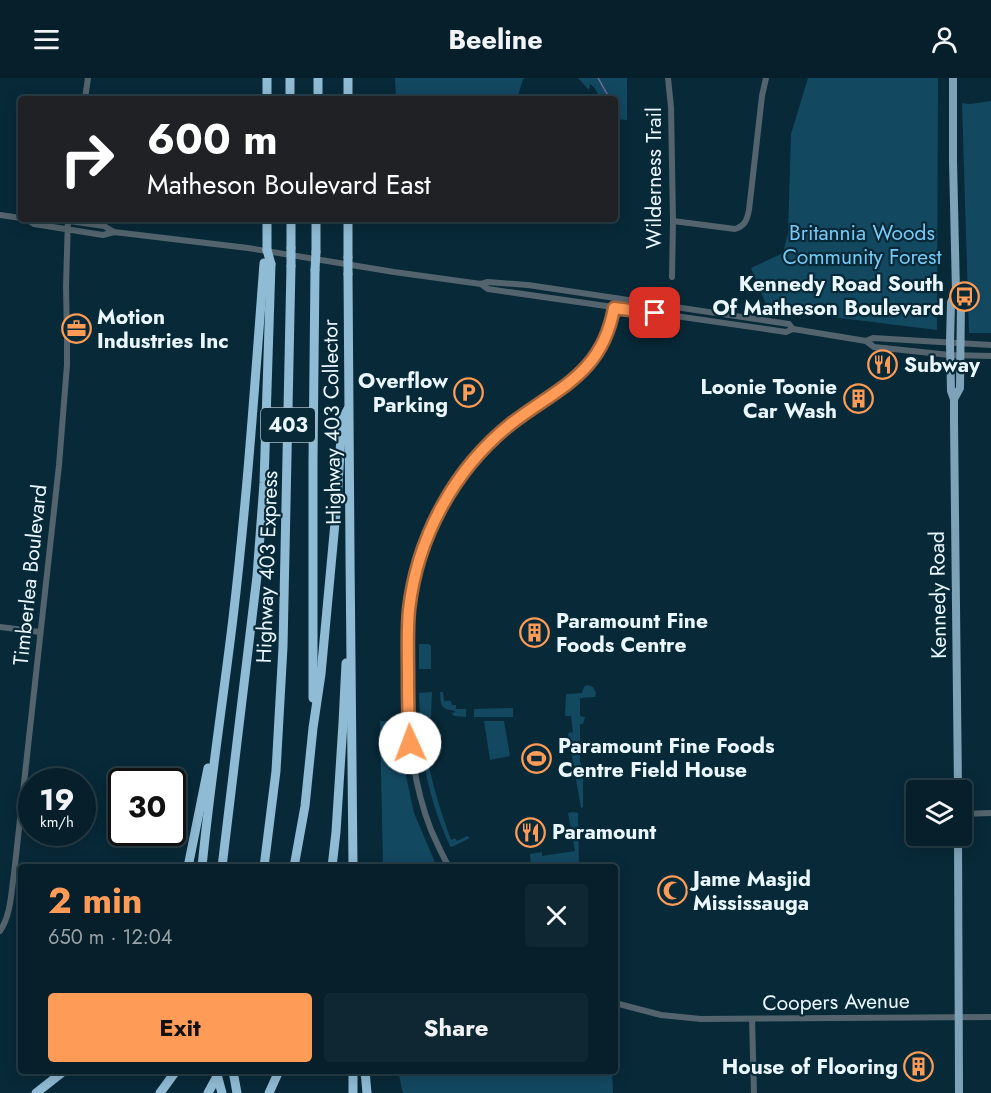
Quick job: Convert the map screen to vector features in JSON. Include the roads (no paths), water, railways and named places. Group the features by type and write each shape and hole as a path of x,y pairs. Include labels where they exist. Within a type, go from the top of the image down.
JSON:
{"highway":[{"path":"267,78 267,96"},
{"path":"290,78 290,96"},
{"path":"318,78 318,96"},
{"path":"348,78 348,96"},
{"path":"222,864 257,576 265,460 267,222"},
{"name":"Highway 403 Express","path":"264,864 276,771 283,647 291,222"},
{"name":"Highway 403 Express","path":"313,728 316,222"},
{"name":"Highway 403 Collector","path":"348,222 350,625"},
{"path":"202,864 233,619 267,264"},
{"path":"313,728 330,585 342,420 349,407"},
{"path":"332,864 343,723 344,676 350,625"},
{"path":"350,625 353,864"},
{"path":"189,864 220,713"},
{"name":"403","path":"295,864 305,806 313,728"},
{"path":"36,1093 60,1074"},
{"path":"160,1093 174,1074"},
{"path":"208,1093 217,1074"},
{"path":"219,1074 222,1093"},
{"path":"234,1074 237,1093"},
{"path":"269,1093 278,1074"},
{"path":"353,1074 353,1093"},
{"path":"365,1074 367,1093"}],"main road":[{"name":"Kennedy Road","path":"953,78 952,160 956,293 951,302 950,355 951,391 954,399 958,780"},
{"name":"Kennedy Road","path":"954,399 960,388 962,301 956,293"},
{"path":"958,846 959,1093"}],"street":[{"path":"85,96 88,78"},
{"name":"Wilderness Trail","path":"668,78 671,107 672,277"},
{"path":"673,221 735,229 743,226 748,218 766,78"},
{"path":"0,215 18,218"},
{"path":"31,222 103,235 114,232 248,248 394,273 481,284 488,282 528,285 789,324 793,329"},
{"name":"Timberlea Boulevard","path":"0,931 9,910 14,874 59,465 65,398 68,222"},
{"path":"80,222 104,226 114,232"},
{"path":"481,284 488,289 786,333 793,329 866,341 873,347 950,355 991,356"},
{"path":"448,864 422,806 412,764 408,631 412,591 418,566 432,525 448,495 475,457 505,429 570,383 584,370 606,336 614,308"},
{"path":"866,341 873,338 991,345"},
{"path":"0,627 40,632"},
{"path":"972,813 991,813"},
{"path":"618,1004 637,1010 678,1017 752,1020"},
{"name":"Coopers Avenue","path":"754,1093 752,1020 991,1017"}],"waterway":[{"path":"598,78 608,96"}],"place":[{"name":"Kennedy Road South Of Matheson Boulevard","path":"965,296"},
{"name":"Motion Industries Inc","path":"76,329"},
{"name":"Subway","path":"883,365"},
{"name":"Overflow Parking","path":"469,393"},
{"name":"Loonie Toonie Car Wash","path":"858,399"},
{"name":"Paramount Fine Foods Centre","path":"535,633"},
{"name":"Paramount Fine Foods Centre Field House","path":"537,758"},
{"name":"Paramount","path":"531,832"},
{"name":"Jame Masjid Mississauga","path":"672,891"},
{"name":"House of Flooring","path":"919,1067"}],"park label":[{"name":"Britannia Woods Community Forest","path":"862,245"}]}
